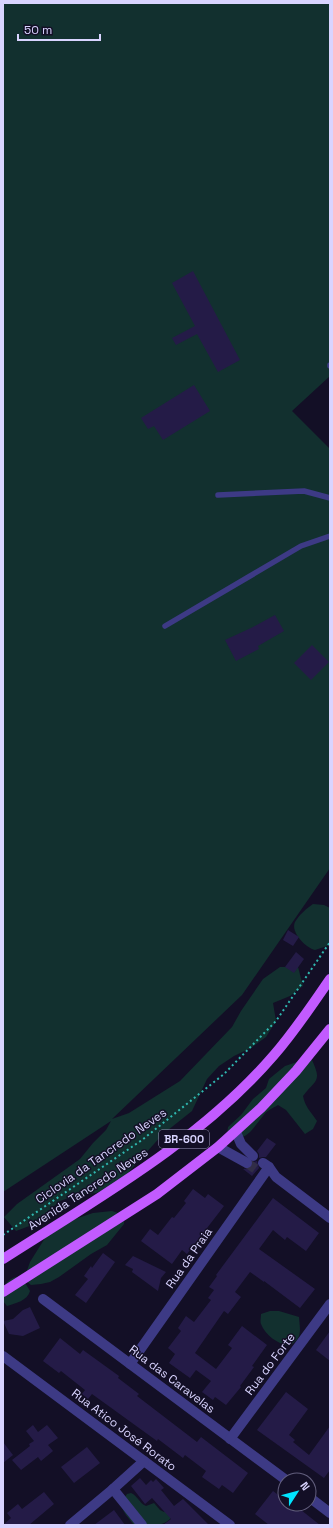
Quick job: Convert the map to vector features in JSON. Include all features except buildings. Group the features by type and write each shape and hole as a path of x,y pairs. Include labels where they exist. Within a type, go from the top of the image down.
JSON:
{"main road":[{"name":"Avenida Tancredo Neves","path":"3,1259 143,1169 182,1141 212,1116 242,1089 274,1055 305,1016 330,979"},
{"name":"BR-600","path":"3,1292 157,1194 218,1147 261,1108 296,1071 329,1032"}],"street":[{"path":"218,1147 250,1160 236,1132"},
{"name":"Rua da Praia","path":"130,1364 263,1169 276,1177 330,1218"},
{"name":"Rua das Caravelas","path":"43,1299 277,1473"},
{"name":"Rua do Forte","path":"230,1439 330,1304"},
{"name":"Rua Atico José Rorato","path":"3,1356 230,1525"},
{"path":"70,1525 144,1461"},
{"path":"113,1489 142,1525"},
{"path":"317,1503 329,1510"}],"lane":[{"path":"218,495 304,491 330,498"},
{"path":"165,626 301,546 330,536"}],"path":[{"name":"Ciclovia da Tancredo Neves","path":"3,1235 142,1140 224,1074 276,1020 330,942"}],"green space":[{"path":"3,3 330,3 330,376 292,411 330,449 330,868 242,995 112,1119 129,1113 180,1081 232,1027 263,979 280,967 298,967 303,986 290,996 273,1003 276,1021 266,1037 251,1048 234,1056 219,1066 207,1079 192,1111 163,1134 126,1175 112,1186 96,1193 77,1195 60,1201 32,1225 16,1231 4,1217 17,1204 80,1159 106,1130 111,1121 3,1192"},
{"path":"313,904 324,905 330,908 330,945 315,950 303,943 297,935 294,926 299,917"},
{"path":"303,1060 312,1060 317,1073 316,1080 303,1096 307,1106 317,1121 313,1129 305,1134 286,1110 278,1105 266,1113 248,1134 240,1138 227,1136 228,1127 241,1115 253,1099 266,1088 269,1079 285,1066"},
{"path":"112,1211 124,1215 124,1224 107,1245 50,1282 31,1285 24,1279 30,1262 45,1238 75,1219 93,1213"},
{"path":"16,1277 24,1281 30,1291 24,1299 7,1306 3,1301 5,1286 8,1281"},
{"path":"270,1311 279,1311 299,1317 299,1337 289,1346 272,1338 263,1328 261,1323 261,1314"},
{"path":"131,1493 146,1506 154,1503 164,1512 168,1509 172,1516 169,1520 161,1524 134,1525 123,1511 122,1507 122,1503 127,1494"}],"tunnel":[{"path":"247,1163 257,1170"}]}
